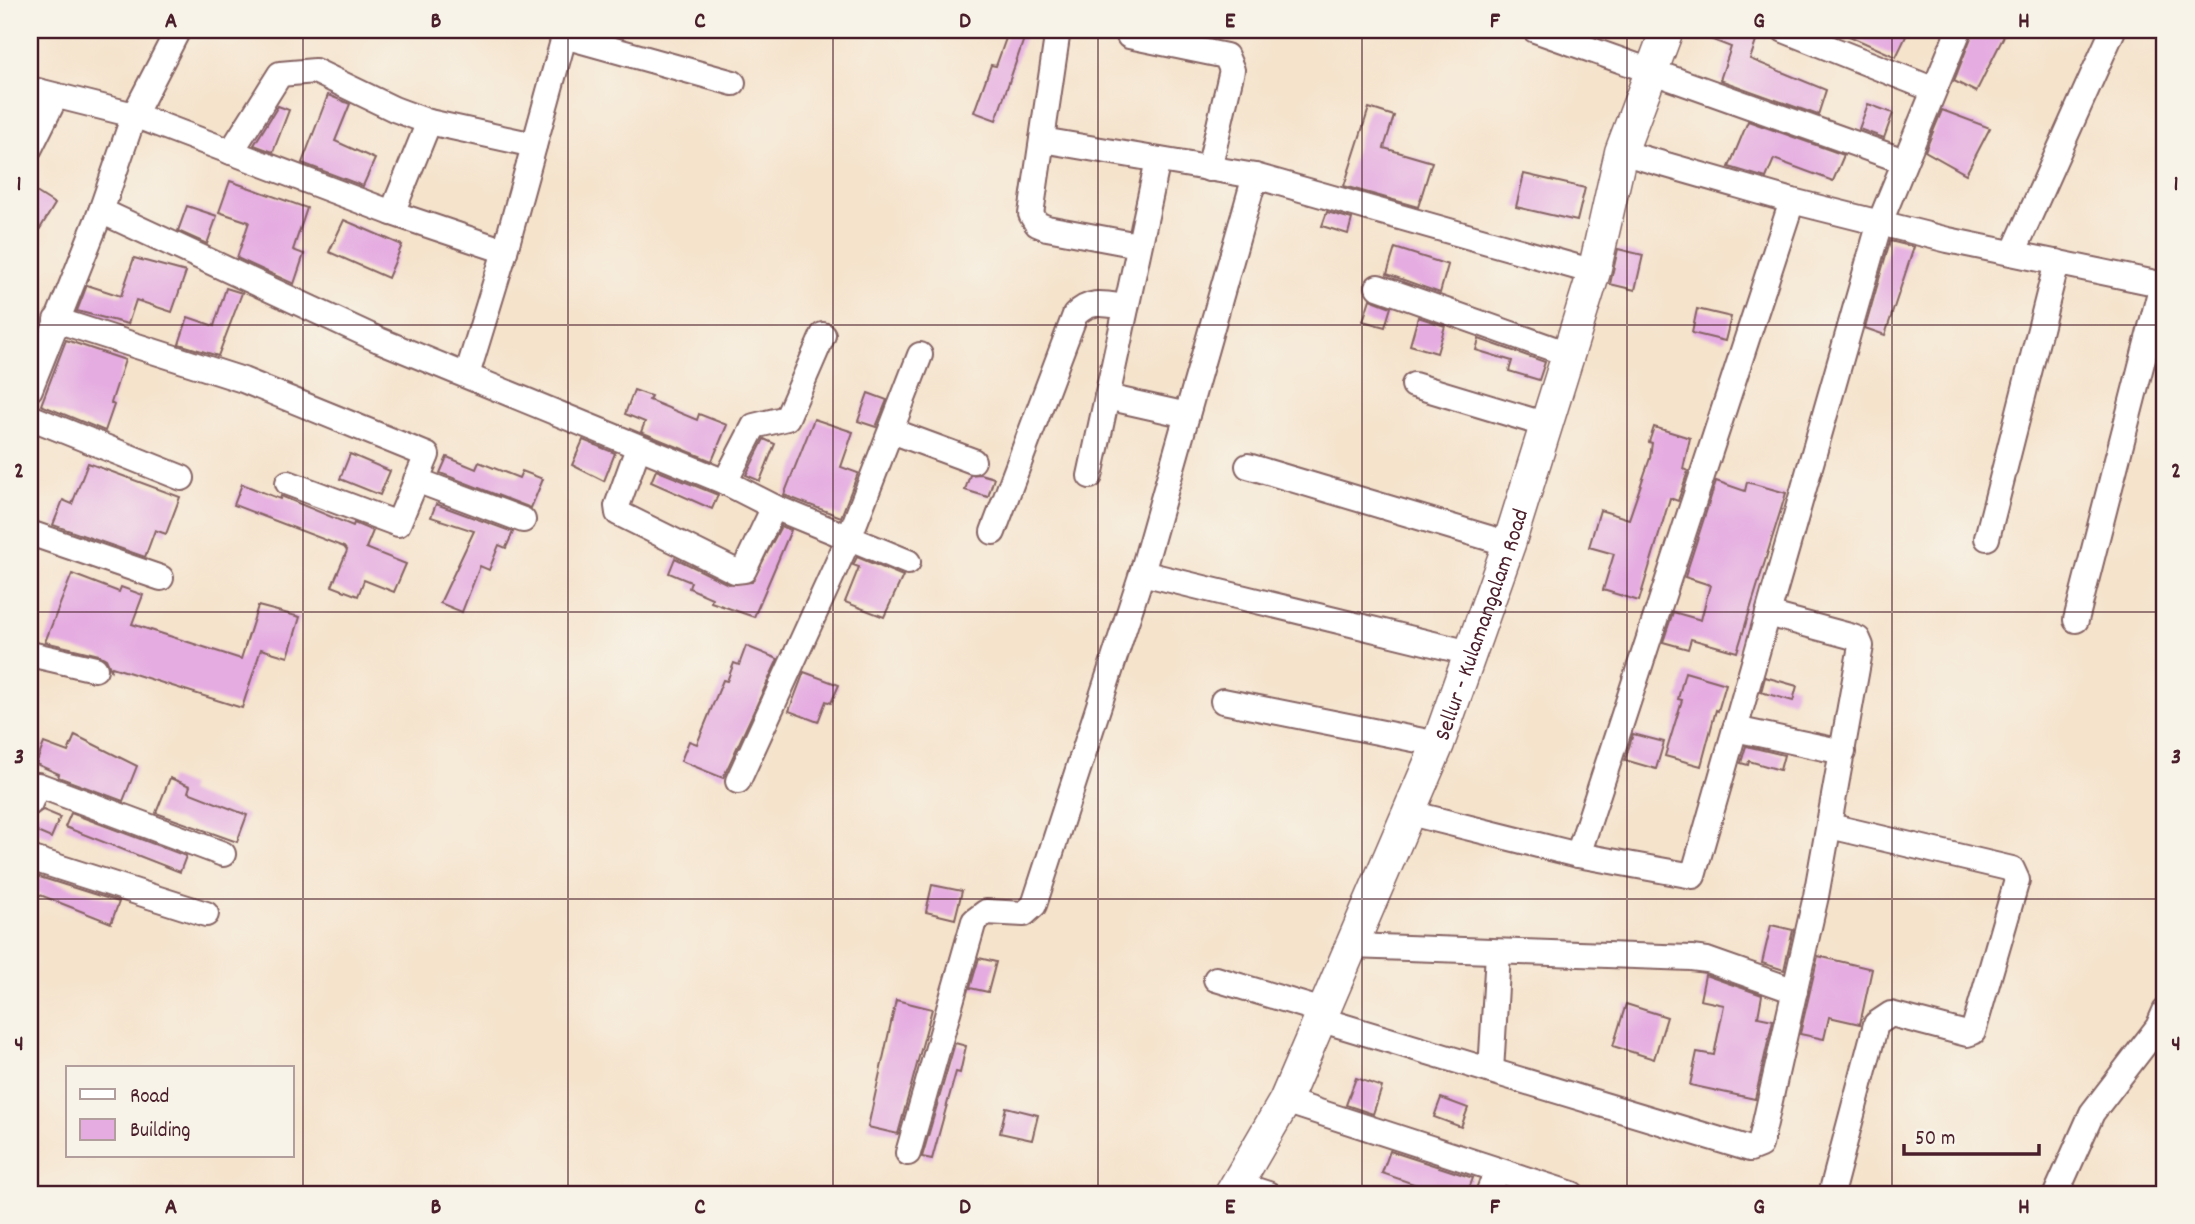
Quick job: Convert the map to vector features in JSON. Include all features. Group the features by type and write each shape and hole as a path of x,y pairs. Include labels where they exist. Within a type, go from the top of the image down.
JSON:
{"main road":[{"name":"Sellur - Kulamangalam Road","path":"1234,1189 1285,1101 1438,744 1509,544 1569,354 1594,272 1621,152 1648,72 1667,30"}],"street":[{"path":"30,389 101,211 134,115 178,30"},
{"path":"1058,30 1031,215 1037,224 1138,245"},
{"path":"1535,30 1904,161"},
{"path":"1784,30 1932,89"},
{"path":"1410,813 1578,855 1693,876 1880,222 1932,89 1959,30"},
{"path":"2014,253 2113,30"},
{"path":"467,375 505,251 565,33 733,83"},
{"path":"1129,36 1226,55 1230,61 1232,70 1209,169"},
{"path":"231,152 280,74 299,71 315,71 394,109 429,122 534,145"},
{"path":"30,89 55,98 134,115 392,213 505,251"},
{"path":"30,148 55,98"},
{"path":"392,213 429,122"},
{"path":"1042,140 1255,176 1594,272"},
{"path":"1621,152 1792,201 2164,285 2076,620"},
{"path":"1090,476 1158,160"},
{"path":"908,1153 974,921 986,912 1024,914 1034,905 1142,573 1255,176"},
{"path":"1578,855 1792,201"},
{"path":"101,211 379,340 724,482 774,507 908,562"},
{"path":"1987,538 2057,262"},
{"path":"1378,287 1569,354"},
{"path":"993,533 1075,315 1084,306 1094,303 1126,307"},
{"path":"56,320 243,380 427,455 398,524 288,483"},
{"path":"724,482 754,426 787,418 823,335"},
{"path":"738,781 849,538 920,355"},
{"path":"1414,385 1547,425"},
{"path":"1107,397 1187,415"},
{"path":"30,417 182,478"},
{"path":"892,431 973,461"},
{"path":"638,448 617,506 618,513 735,571 744,570 774,507"},
{"path":"1248,466 1509,544"},
{"path":"416,480 523,520"},
{"path":"30,533 161,578"},
{"path":"1142,573 1470,653"},
{"path":"1216,979 1491,1071 1757,1149 1795,991 1829,826 1861,646 1858,639 1768,614"},
{"path":"30,654 95,669"},
{"path":"1223,701 1438,744"},
{"path":"1735,729 1843,752"},
{"path":"33,786 223,854"},
{"path":"1829,826 2012,869 2017,880 1973,1032 1967,1034 1891,1014 1876,1024 1831,1194"},
{"path":"30,858 206,914"},
{"path":"1351,946 1707,960 1795,991"},
{"path":"1491,1071 1498,953"},
{"path":"2056,1194 2092,1113 2158,1027 2165,1011"},
{"path":"1285,1101 1572,1194"},
{"path":"1488,1194 1497,1170"},
{"path":"1234,1189 1268,1194"}],"building":[{"path":"1009,30 1027,30 996,120 974,112 991,65 996,66"},
{"path":"1687,30 1760,30 1750,59 1826,90 1818,115 1720,80 1731,47"},
{"path":"1836,30 1909,30 1896,57"},
{"path":"1974,30 2007,30 1976,92 1954,81"},
{"path":"328,95 350,104 335,141 375,159 363,186 302,163"},
{"path":"1868,104 1893,113 1884,138 1859,129"},
{"path":"278,106 289,110 273,152 254,145"},
{"path":"1369,108 1394,116 1384,148 1432,162 1418,207 1344,186"},
{"path":"1942,110 1990,128 1966,174 1925,151"},
{"path":"1748,121 1844,155 1833,181 1774,159 1766,178 1729,167"},
{"path":"1524,174 1585,188 1577,221 1516,207"},
{"path":"230,181 307,208 293,250 304,254 294,284 237,258 249,222 219,212"},
{"path":"30,188 55,204 30,245"},
{"path":"187,206 217,216 207,244 178,231"},
{"path":"1327,212 1352,219 1348,234 1322,226"},
{"path":"344,220 402,245 388,278 329,252"},
{"path":"1890,241 1914,247 1885,335 1865,328"},
{"path":"1395,248 1448,265 1440,293 1387,274"},
{"path":"1618,249 1643,255 1635,290 1610,284"},
{"path":"134,258 186,272 172,312 136,300 128,324 77,311 87,285 121,296"},
{"path":"226,288 242,293 218,356 179,344 188,317 214,326"},
{"path":"1370,299 1391,307 1385,327 1363,321"},
{"path":"1697,309 1731,317 1725,341 1692,333"},
{"path":"1418,317 1445,326 1437,353 1410,345"},
{"path":"1479,339 1545,362 1539,380 1509,371 1512,361 1476,350"},
{"path":"66,340 125,360 105,431 41,405"},
{"path":"634,390 651,396 649,400 697,420 699,414 727,425 712,461 641,432 645,422 625,414"},
{"path":"868,393 887,400 876,427 858,421"},
{"path":"814,419 853,432 841,467 858,473 841,517 784,495"},
{"path":"1654,427 1690,438 1683,469 1688,471 1678,501 1670,498 1639,601 1603,590 1614,554 1589,547 1600,510 1629,519 1650,458 1652,443 1649,442"},
{"path":"764,439 775,444 760,481 746,475"},
{"path":"583,440 615,453 604,481 572,465"},
{"path":"350,454 390,471 380,495 340,479"},
{"path":"447,457 476,469 479,462 519,478 522,471 543,479 531,508 440,473"},
{"path":"88,463 180,497 166,534 155,530 145,557 53,525 63,500 72,504"},
{"path":"656,470 718,495 712,509 651,482"},
{"path":"980,474 994,478 988,497 965,490 970,475"},
{"path":"1716,481 1745,491 1747,482 1786,493 1737,652 1691,639 1688,649 1663,642 1673,612 1701,620 1710,585 1685,577"},
{"path":"242,484 373,531 366,548 406,564 394,592 364,580 358,596 332,586 347,551 344,547 234,505"},
{"path":"436,504 513,532 506,548 499,545 489,570 480,566 462,612 440,603 474,531 431,517"},
{"path":"781,526 791,530 754,617 711,602 712,598 689,588 691,582 669,573 675,558 728,584 752,582"},
{"path":"857,557 903,576 884,617 845,602 859,567 853,565"},
{"path":"72,574 119,592 121,587 143,595 132,624 241,659 258,606 300,617 288,657 261,649 242,708 112,667 111,670 106,659 99,655 45,642"},
{"path":"746,646 778,659 723,778 681,761 689,741 697,744 723,680 727,681 734,663 739,665"},
{"path":"804,672 839,685 831,703 826,701 818,722 789,711"},
{"path":"1685,672 1726,684 1701,766 1665,756 1682,700 1678,699"},
{"path":"1765,677 1797,686 1793,701 1761,692"},
{"path":"1633,734 1664,742 1656,769 1625,760"},
{"path":"75,735 137,766 123,801 58,777 59,774 36,764 44,743 68,752"},
{"path":"1746,746 1784,755 1780,770 1749,761 1748,765 1741,763"},
{"path":"170,778 190,786 188,792 247,815 237,842 156,813"},
{"path":"43,810 60,817 51,838 30,829 30,818"},
{"path":"71,813 186,856 180,872 65,827"},
{"path":"30,874 119,902 111,923 30,891"},
{"path":"932,885 962,891 955,919 926,912"},
{"path":"1771,925 1793,930 1784,970 1762,963"},
{"path":"1818,956 1872,969 1860,1024 1829,1017 1824,1039 1800,1034"},
{"path":"979,958 996,962 988,992 970,988"},
{"path":"1705,975 1762,995 1758,1017 1773,1020 1755,1099 1690,1085 1697,1052 1714,1055 1724,1005 1700,1000"},
{"path":"896,1000 932,1009 898,1134 868,1127"},
{"path":"1626,1004 1667,1017 1654,1059 1613,1046"},
{"path":"955,1043 966,1046 960,1073 956,1072 932,1159 922,1157"},
{"path":"1356,1078 1382,1087 1373,1114 1346,1105"},
{"path":"1441,1098 1468,1108 1461,1127 1434,1117"},
{"path":"1006,1107 1038,1115 1032,1140 1000,1133"},
{"path":"1390,1151 1473,1178 1467,1194 1442,1194 1382,1173"}]}
